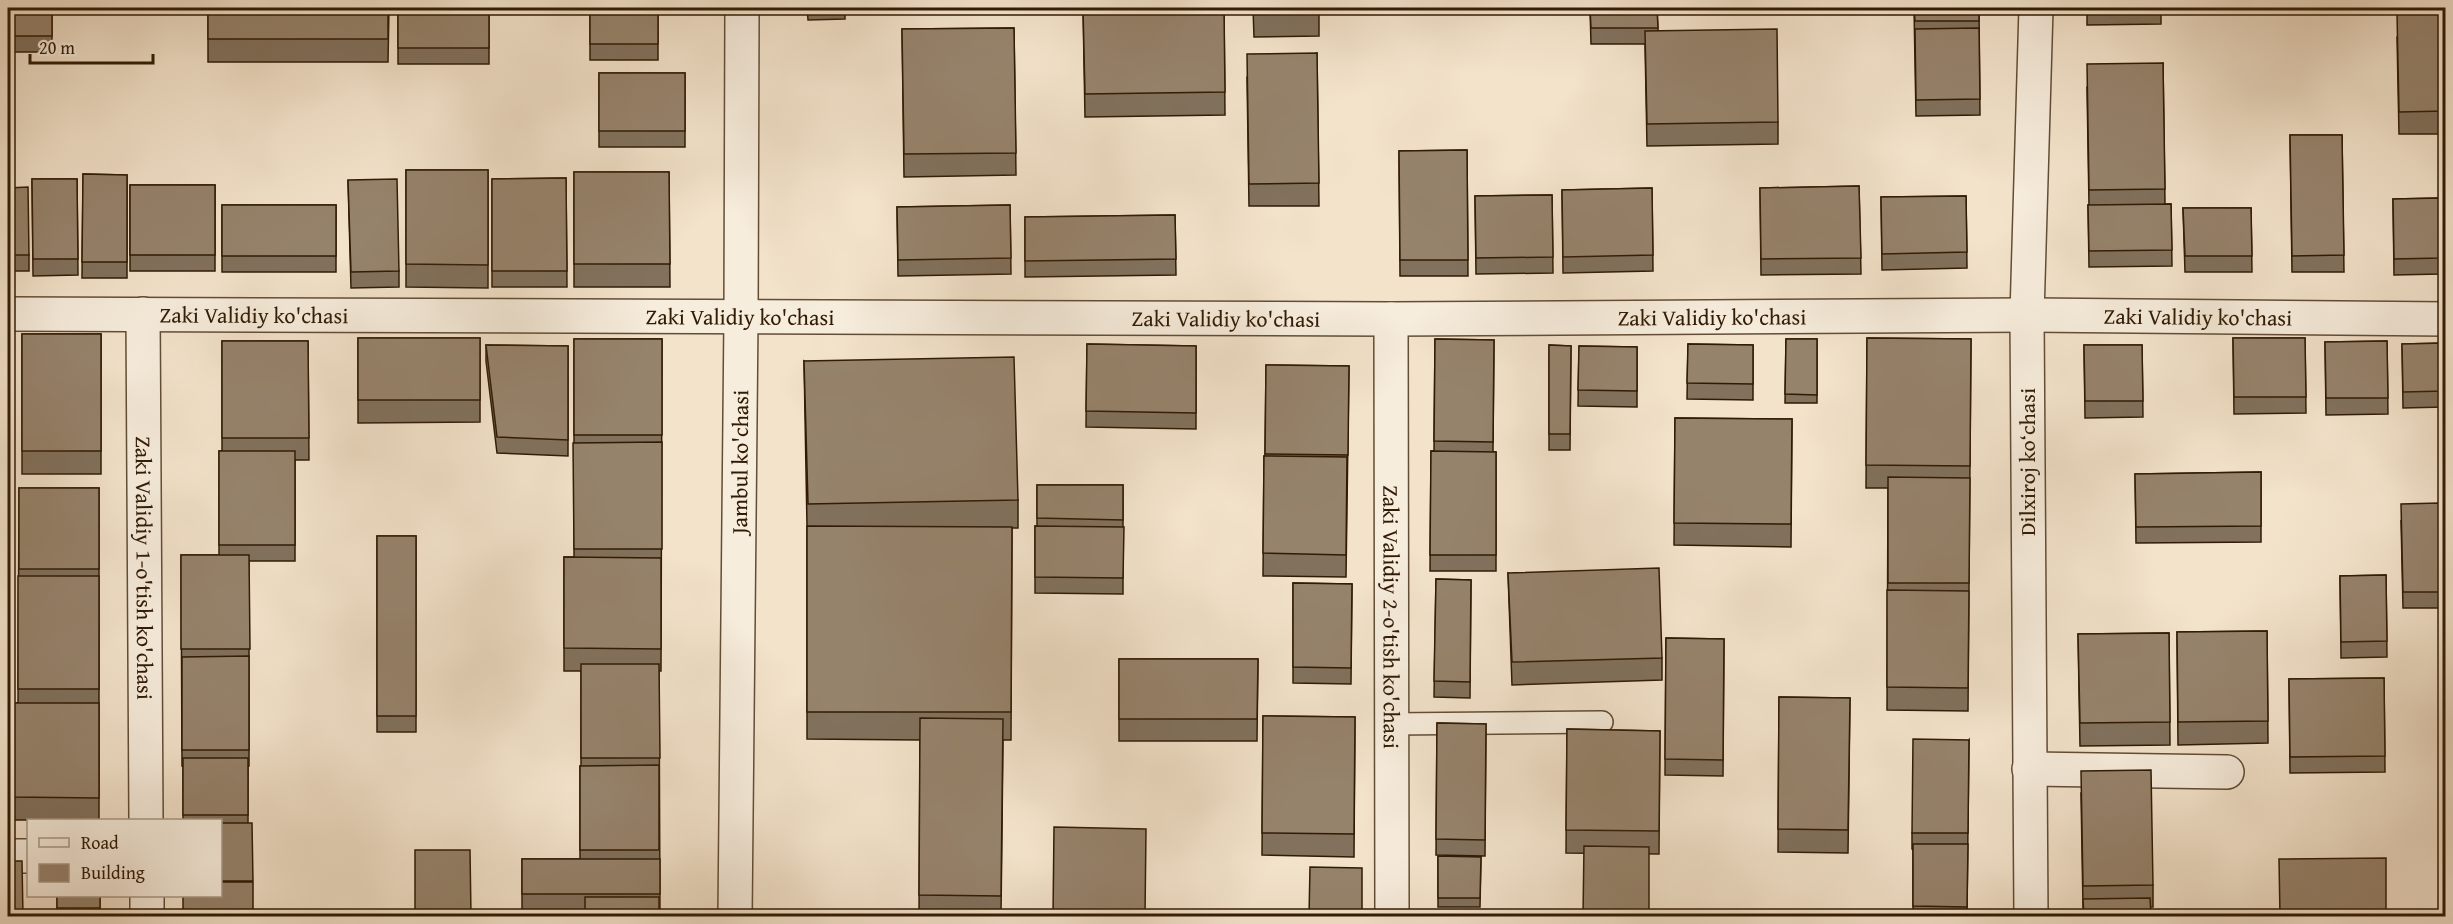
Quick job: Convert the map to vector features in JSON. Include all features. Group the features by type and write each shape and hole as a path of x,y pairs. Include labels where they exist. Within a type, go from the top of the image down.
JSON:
{"street":[{"name":"Jambul ko'chasi","path":"735,916 742,8"},
{"name":"Dilxiroj ko‘chasi","path":"2031,916 2027,315 2036,8"},
{"name":"Zaki Validiy ko'chasi","path":"8,314 1391,319 2027,315 2445,319"},
{"name":"Zaki Validiy 1-o'tish ko'chasi","path":"143,314 146,819"},
{"name":"Zaki Validiy 2-o'tish ko'chasi","path":"1391,319 1392,916"},
{"path":"2029,769 2227,772"},
{"path":"8,856 27,856"},
{"path":"147,897 147,916"}],"lane":[{"path":"1391,724 1602,722"}],"building":[{"path":"8,8 52,8 52,36 8,36"},
{"path":"208,8 388,8 388,39 208,39"},
{"path":"398,8 489,8 489,48 398,48"},
{"path":"590,8 658,8 658,44 590,44"},
{"path":"1083,8 1224,8 1225,92 1085,94"},
{"path":"1253,8 1319,8 1319,13 1254,14"},
{"path":"1590,8 1657,8 1658,28 1591,28"},
{"path":"1914,8 1979,8 1979,21 1915,21"},
{"path":"2087,8 2161,8 2087,9"},
{"path":"2397,14 2445,14 2445,111 2399,112"},
{"path":"1014,28 1016,153 904,154 902,29"},
{"path":"1979,28 1980,99 1916,100 1915,29"},
{"path":"1777,29 1778,122 1647,124 1645,31"},
{"path":"1317,53 1319,183 1249,184 1247,54"},
{"path":"2163,63 2165,189 2089,190 2087,64"},
{"path":"599,73 685,73 685,131 599,131"},
{"path":"2290,135 2342,135 2344,255 2292,256"},
{"path":"1467,150 1468,260 1400,260 1399,151"},
{"path":"406,170 488,170 488,265 406,264"},
{"path":"574,172 669,172 670,264 574,264"},
{"path":"83,174 127,175 127,262 82,262"},
{"path":"566,178 567,271 492,271 492,179"},
{"path":"32,179 77,179 78,259 33,259"},
{"path":"397,179 399,271 351,272 348,180"},
{"path":"130,185 215,185 215,255 130,255"},
{"path":"1859,186 1861,258 1761,259 1760,188"},
{"path":"28,187 29,255 8,255 8,188"},
{"path":"1652,188 1653,255 1563,257 1562,190"},
{"path":"1552,195 1553,257 1476,258 1475,196"},
{"path":"1966,196 1967,252 1882,254 1881,197"},
{"path":"2440,198 2441,258 2394,259 2393,199"},
{"path":"2171,204 2172,250 2089,251 2088,205"},
{"path":"222,205 336,205 336,256 222,256"},
{"path":"1010,205 1011,258 898,260 897,207"},
{"path":"2183,208 2251,208 2252,256 2185,256"},
{"path":"1175,215 1176,259 1025,261 1025,217"},
{"path":"22,334 101,334 101,451 22,451"},
{"path":"358,338 480,338 480,400 358,400"},
{"path":"1867,338 1971,339 1970,466 1866,465"},
{"path":"2233,338 2305,338 2306,397 2234,397"},
{"path":"574,339 662,339 662,435 574,435"},
{"path":"1435,339 1494,340 1493,442 1434,441"},
{"path":"1786,339 1817,339 1817,395 1785,394"},
{"path":"222,341 308,341 309,438 222,438"},
{"path":"2387,341 2388,398 2326,398 2325,342"},
{"path":"2445,343 2445,391 2403,392 2402,344"},
{"path":"1087,344 1196,346 1196,413 1086,411"},
{"path":"1688,344 1753,345 1753,384 1687,383"},
{"path":"486,345 568,346 568,440 497,437"},
{"path":"1549,345 1571,346 1570,434 1549,434"},
{"path":"2084,345 2142,345 2143,401 2085,401"},
{"path":"1579,346 1637,347 1637,391 1578,390"},
{"path":"1014,357 1018,500 808,504 804,361"},
{"path":"1266,365 1349,366 1348,455 1265,454"},
{"path":"1675,418 1792,419 1791,524 1674,523"},
{"path":"662,442 662,549 574,549 573,443"},
{"path":"219,451 295,451 295,545 219,545"},
{"path":"1431,451 1496,452 1496,555 1430,555"},
{"path":"1264,456 1347,457 1346,555 1263,553"},
{"path":"2261,472 2261,526 2136,527 2135,474"},
{"path":"1888,477 1970,478 1969,583 1888,583"},
{"path":"1037,485 1123,485 1123,520 1037,518"},
{"path":"19,488 99,488 99,569 19,569"},
{"path":"2439,503 2441,592 2403,592 2401,504"},
{"path":"807,526 1012,527 1011,712 807,712"},
{"path":"1035,526 1124,527 1123,578 1035,577"},
{"path":"377,536 416,536 416,716 377,716"},
{"path":"181,555 249,555 250,649 181,649"},
{"path":"564,557 661,558 661,649 564,648"},
{"path":"1659,568 1662,658 1512,662 1508,573"},
{"path":"2386,575 2387,641 2341,642 2340,576"},
{"path":"18,576 99,576 99,689 18,689"},
{"path":"1436,579 1471,580 1470,682 1434,681"},
{"path":"1293,583 1352,584 1351,668 1293,667"},
{"path":"1887,590 1969,591 1968,688 1887,687"},
{"path":"2267,631 2268,721 2178,722 2177,632"},
{"path":"2169,633 2170,722 2080,723 2078,634"},
{"path":"1666,638 1724,639 1723,760 1665,759"},
{"path":"249,656 249,750 182,750 182,657"},
{"path":"1119,659 1258,659 1257,719 1119,719"},
{"path":"581,664 659,664 660,758 581,758"},
{"path":"2384,678 2385,756 2290,757 2289,679"},
{"path":"1779,697 1850,698 1848,830 1778,829"},
{"path":"11,703 99,703 99,798 12,797"},
{"path":"1263,716 1355,717 1354,834 1262,833"},
{"path":"920,718 1003,719 1001,896 919,895"},
{"path":"1437,723 1486,724 1485,840 1436,839"},
{"path":"1567,729 1660,731 1659,831 1566,830"},
{"path":"1913,739 1969,740 1968,833 1912,833"},
{"path":"183,758 248,758 248,815 183,815"},
{"path":"659,765 659,850 580,850 580,766"},
{"path":"2151,770 2153,885 2083,886 2081,771"},
{"path":"222,823 252,823 253,881 222,881"},
{"path":"1054,827 1146,829 1145,916 1053,916"},
{"path":"1913,844 1968,844 1967,907 1913,906"},
{"path":"1584,846 1649,847 1649,916 1583,916"},
{"path":"415,850 470,850 471,916 415,916"},
{"path":"1438,856 1481,857 1480,898 1438,898"},
{"path":"2386,858 2386,916 2280,916 2279,859"},
{"path":"522,859 660,859 660,894 522,894"},
{"path":"8,861 22,861 23,916 8,916"},
{"path":"1310,867 1362,868 1362,916 1309,916"},
{"path":"222,882 253,882 253,916 183,916 183,897 222,897"},
{"path":"57,897 100,897 100,908 57,908"},
{"path":"585,897 659,897 659,916 585,916"},
{"path":"2150,898 2151,916 2084,916 2083,899"},
{"path":"1876,913 1967,914 1967,916 1876,916"}]}
